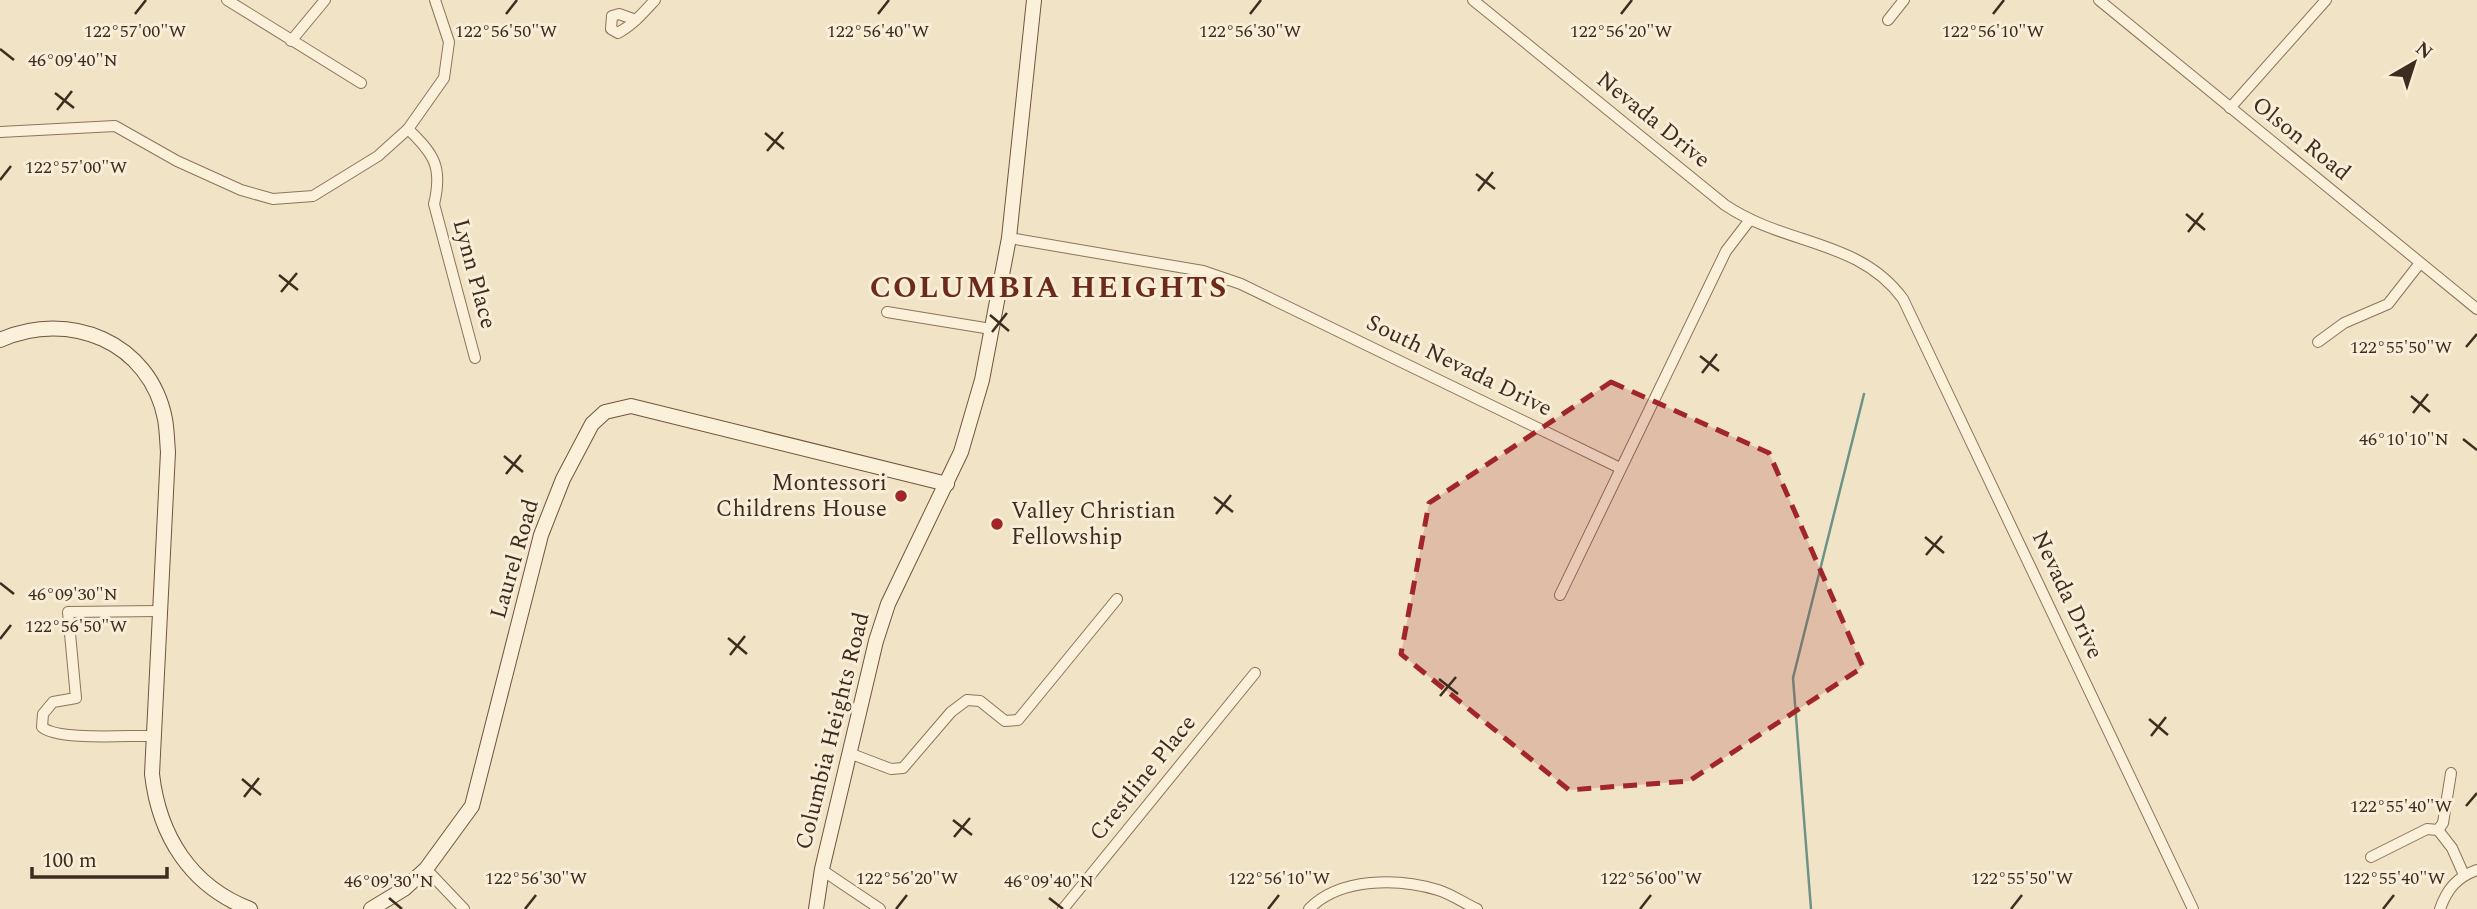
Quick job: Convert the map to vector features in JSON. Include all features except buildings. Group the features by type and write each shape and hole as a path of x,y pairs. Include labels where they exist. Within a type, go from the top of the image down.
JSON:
{"street":[{"path":"227,0 361,83"},
{"path":"290,41 325,0"},
{"path":"0,132 115,127 177,161 241,190 273,199 313,197 378,156 408,129 444,78 449,41 435,0"},
{"path":"636,20 655,0"},
{"name":"Columbia Heights Road","path":"816,909 822,870 849,753 888,604 947,484 969,429 1009,238 1034,0"},
{"name":"Nevada Drive","path":"1473,0 1749,221 1822,246 1872,267 1903,299 2193,909"},
{"path":"1888,20 1904,0"},
{"name":"Olson Road","path":"2099,0 2475,305"},
{"path":"2231,108 2326,0"},
{"name":"Lynn Place","path":"408,129 425,145 435,163 439,181 434,204 475,358"},
{"path":"1560,596 1726,251 1749,221"},
{"name":"South Nevada Drive","path":"1009,238 1203,271 1241,284 1620,468"},
{"path":"2318,342 2344,323 2388,304 2420,263"},
{"path":"887,312 991,329"},
{"path":"0,340 18,332 61,326 88,331 123,352 150,381 165,418 168,452 152,774 156,805 163,827 179,853 208,884 250,909"},
{"name":"Laurel Road","path":"371,909 404,889 426,869 472,806 541,535 574,456 592,424 605,412 631,406 947,484"},
{"path":"849,753 891,769 903,768 951,712 967,700 980,701 1005,721 1018,720 1117,599"},
{"path":"154,736 79,734 47,731 42,727 43,714 53,702 76,698 68,611 158,611"},
{"name":"Crestline Place","path":"1063,909 1255,673"},
{"path":"2438,830 2443,823 2451,773"},
{"path":"2371,858 2427,829 2438,830 2452,848 2464,875"},
{"path":"426,869 464,909"},
{"path":"822,870 880,909"},
{"path":"2440,909 2447,891 2464,875 2477,870"},
{"path":"1310,909 1352,885 1407,883 1440,891 1477,909"}],"highlighted area":[{"path":"1611,382 1769,453 1863,667 1689,781 1569,790 1401,654 1429,503"}],"waterway":[{"path":"1811,909 1793,678 1864,394"}],"place":[{"name":"Montessori Childrens House","path":"901,496"},
{"name":"Valley Christian Fellowship","path":"997,524"}],"district":[{"name":"COLUMBIA HEIGHTS","path":"1049,288"}]}
